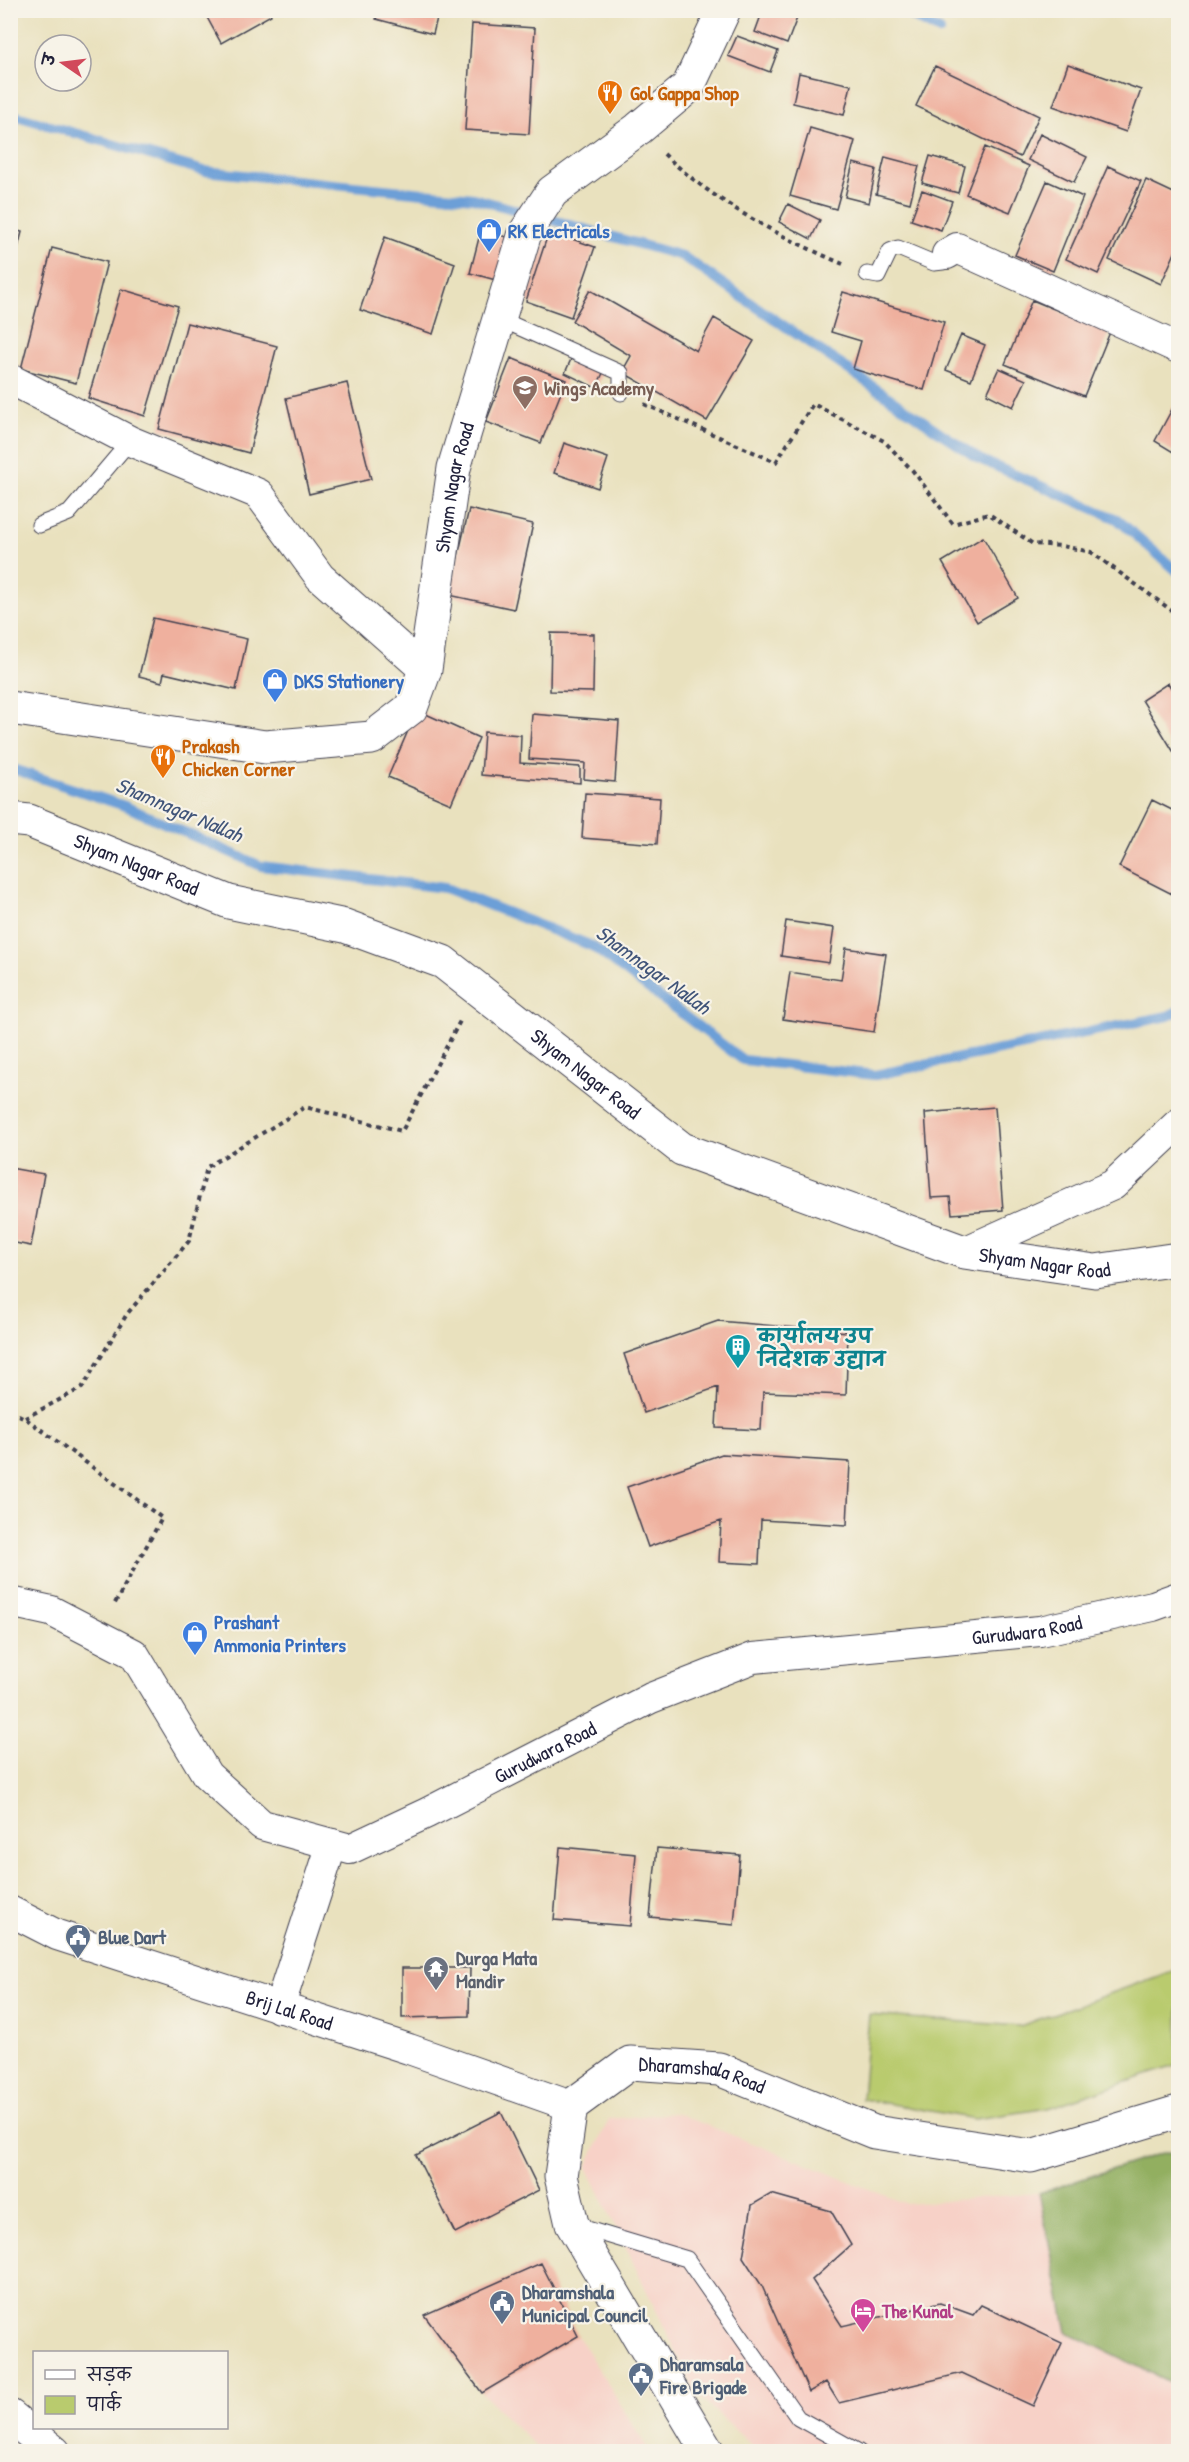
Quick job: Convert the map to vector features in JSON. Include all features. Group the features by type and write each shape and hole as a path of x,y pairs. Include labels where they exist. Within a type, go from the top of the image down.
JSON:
{"street":[{"name":"Shyam Nagar Road","path":"10,708 265,747 372,738 411,708 425,670 454,468 525,233 552,192 638,129 687,87 724,10"},
{"path":"947,254 957,248 1179,348"},
{"path":"10,379 130,441 260,494 320,577 425,670"},
{"name":"Shyam Nagar Road","path":"10,819 29,821 229,902 345,926 443,962 682,1149 964,1252 1095,1271 1179,1259"},
{"path":"964,1252 1113,1185 1179,1124"},
{"name":"Gurudwara Road","path":"10,1602 51,1611 134,1654 207,1775 262,1825 350,1849 428,1813 651,1698 753,1658 1040,1631 1153,1606 1179,1597"},
{"path":"279,2008 332,1844"},
{"name":"Brij Lal Road","path":"10,1911 57,1935 409,2049 571,2106"},
{"name":"Dharamshala Road","path":"571,2106 630,2063 719,2069 874,2132 1031,2156 1179,2112"},
{"path":"571,2106 561,2176 572,2224 708,2451"},
{"path":"10,2416 54,2451"}],"lane":[{"path":"867,274 878,276 890,251 898,248 934,263 943,262 947,254"},
{"path":"498,318 621,373 621,393"},
{"path":"39,525 69,513 130,441"},
{"path":"572,2224 687,2259 798,2418 859,2451"}],"path":[{"path":"638,129 692,181 768,227 867,274"},
{"path":"621,393 776,462 813,404 884,441 913,471 954,524 989,514 1033,544 1062,546 1091,552 1179,615"},
{"path":"25,1418 82,1388 127,1314 189,1241 207,1167 305,1107 402,1131 456,1024 489,997"},
{"path":"10,1411 25,1418 162,1518 98,1635"}],"shaded area":[{"name":"The Kunal","path":"676,2113 907,2204 1039,2193 1067,2332 1178,2386 1178,2451 758,2451 697,2395 587,2167 609,2119"},
{"path":"578,2336 649,2451 540,2451 482,2393"}],"green space":[{"path":"1178,1969 1178,2065 1048,2108 975,2119 862,2099 869,2015 1020,2026"},
{"path":"1165,2152 1178,2153 1178,2386 1067,2332 1039,2193"}],"building":[{"path":"203,10 269,10 271,15 221,43"},
{"path":"378,10 439,10 433,34 376,19"},
{"path":"763,10 800,10 787,44 755,32"},
{"path":"472,24 535,28 529,134 465,130"},
{"path":"737,36 778,51 770,72 728,56"},
{"path":"1068,64 1141,90 1126,132 1053,106"},
{"path":"935,66 1039,116 1020,157 916,106"},
{"path":"799,73 851,85 844,115 793,103"},
{"path":"810,128 855,141 836,209 790,196"},
{"path":"1040,134 1087,157 1074,182 1028,160"},
{"path":"985,147 1029,166 1010,212 966,194"},
{"path":"930,156 965,166 958,193 922,183"},
{"path":"885,157 919,166 910,203 876,194"},
{"path":"853,163 876,169 869,203 845,197"},
{"path":"1108,166 1141,181 1098,274 1066,259"},
{"path":"1146,180 1178,195 1178,246 1161,284 1109,260"},
{"path":"1047,181 1083,197 1053,271 1015,255"},
{"path":"922,190 952,201 941,230 911,220"},
{"path":"788,204 820,220 811,239 779,222"},
{"path":"10,229 22,232 11,275 10,274"},
{"path":"481,230 514,239 503,282 470,273"},
{"path":"549,231 595,247 571,317 526,301"},
{"path":"385,237 455,263 433,334 360,310"},
{"path":"52,248 107,262 76,383 21,369"},
{"path":"121,289 178,306 145,416 88,398"},
{"path":"590,290 696,351 714,318 754,341 707,421 622,372 631,356 572,321"},
{"path":"843,292 944,322 924,390 853,369 861,341 831,332"},
{"path":"1032,300 1110,332 1084,396 1005,364"},
{"path":"187,323 277,346 249,453 159,429"},
{"path":"961,335 985,345 971,380 946,370"},
{"path":"572,357 604,371 596,388 565,373"},
{"path":"511,358 566,380 541,443 486,422"},
{"path":"999,368 1026,380 1013,407 987,394"},
{"path":"347,383 371,479 309,494 286,398"},
{"path":"1178,398 1178,455 1155,441"},
{"path":"564,443 608,458 598,488 554,473"},
{"path":"469,509 533,524 514,609 449,595"},
{"path":"983,537 1018,598 977,622 942,562"},
{"path":"153,618 247,639 236,690 164,673 162,682 139,676"},
{"path":"551,633 594,634 593,692 550,691"},
{"path":"1168,683 1178,699 1178,759 1142,700"},
{"path":"417,710 479,738 451,804 388,777"},
{"path":"532,714 619,721 615,782 584,779 585,763 529,759"},
{"path":"484,732 521,735 520,763 580,767 580,783 481,775"},
{"path":"585,793 660,798 657,844 582,838"},
{"path":"1152,800 1178,813 1178,897 1119,867"},
{"path":"786,921 834,928 829,963 781,956"},
{"path":"846,948 886,954 874,1032 783,1019 790,972 841,980"},
{"path":"995,1107 1003,1210 952,1214 950,1197 931,1198 925,1113"},
{"path":"10,1168 44,1174 31,1246 10,1242"},
{"name":"कार्यालय उप निदेशक उद्यान","path":"718,1321 848,1332 846,1395 763,1392 761,1430 716,1428 718,1387 644,1413 624,1354"},
{"path":"722,1454 850,1462 847,1525 761,1520 759,1564 719,1562 721,1521 648,1547 627,1487"},
{"path":"560,1847 636,1854 630,1926 554,1920"},
{"path":"657,1848 740,1855 734,1925 650,1917"},
{"name":"Durga Mata Mandir","path":"402,1968 470,1968 469,2016 402,2018"},
{"path":"501,2112 539,2190 455,2233 416,2155"},
{"name":"The Kunal","path":"771,2194 831,2211 851,2245 812,2280 842,2326 940,2303 973,2315 981,2305 1062,2343 1033,2406 962,2373 839,2403 826,2382 809,2392 762,2286 743,2257 752,2205"},
{"name":"Dharamshala Municipal Council","path":"541,2263 578,2336 482,2393 424,2315"}],"waterway":[{"path":"900,10 940,31"},
{"path":"10,114 204,171 473,198 682,256 979,459 1117,519 1178,572"},
{"name":"Shamnagar Nallah","path":"10,768 125,806 261,866 445,888 592,946 743,1060 875,1075 1168,1016 1178,1011"}],"place":[{"name":"Gol Gappa Shop","path":"610,116"},
{"name":"RK Electricals","path":"489,254"},
{"name":"Wings Academy","path":"525,411"},
{"name":"DKS Stationery","path":"275,704"},
{"name":"Prakash Chicken Corner","path":"163,780"},
{"name":"कार्यालय उप निदेशक उद्यान","path":"738,1370"},
{"name":"Prashant Ammonia Printers","path":"195,1657"},
{"name":"Blue Dart","path":"78,1960"},
{"name":"Durga Mata Mandir","path":"436,1992"},
{"name":"Dharamshala Municipal Council","path":"502,2326"},
{"name":"The Kunal","path":"863,2334"},
{"name":"Dharamsala Fire Brigade","path":"641,2398"}]}
